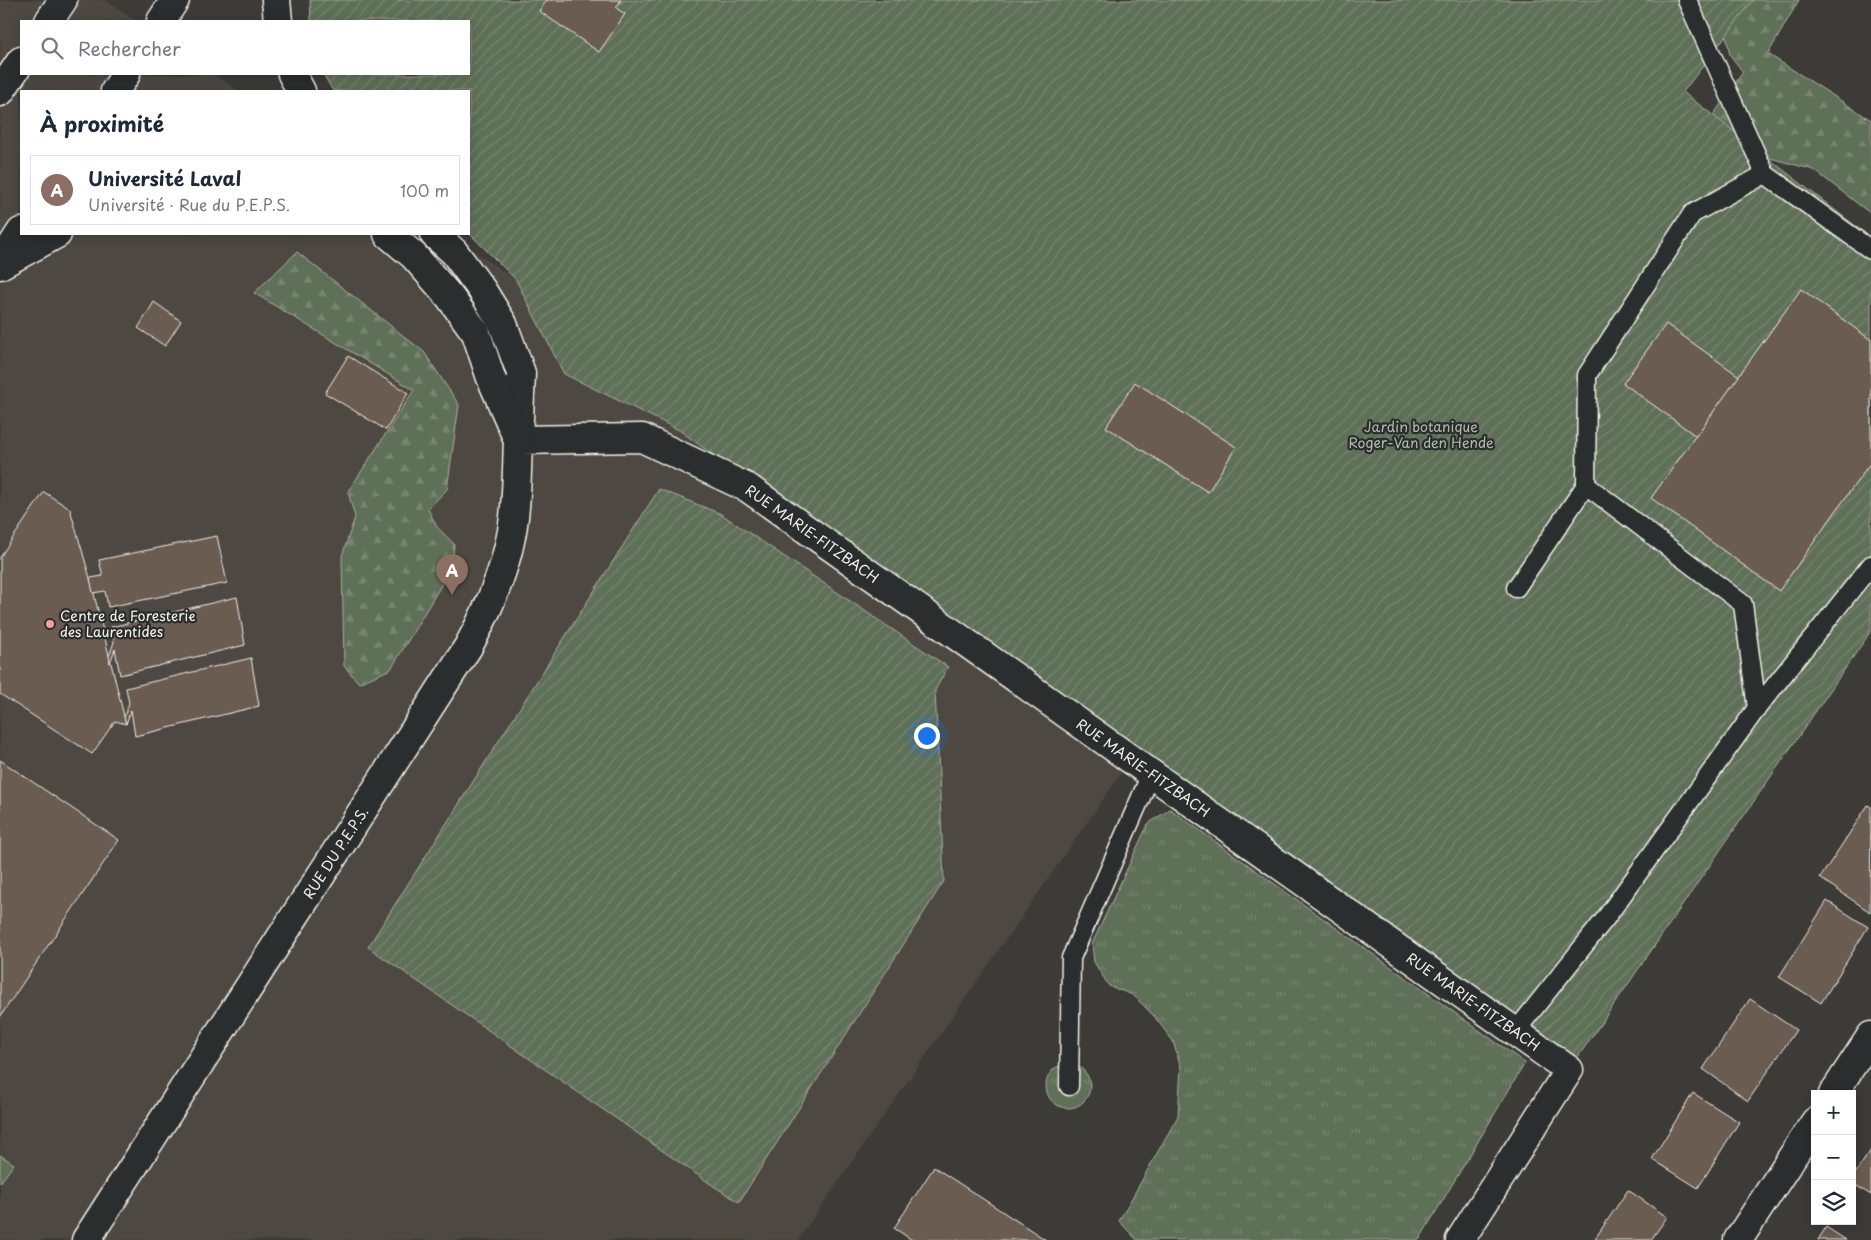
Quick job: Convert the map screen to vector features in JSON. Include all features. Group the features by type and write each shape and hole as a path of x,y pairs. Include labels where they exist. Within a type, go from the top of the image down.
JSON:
{"main road":[{"path":"49,20 63,0"},
{"path":"162,20 175,0"},
{"path":"276,0 278,20"},
{"path":"0,92 20,62"},
{"path":"116,90 125,75"},
{"path":"293,75 300,90"},
{"path":"0,264 20,234"},
{"path":"0,264 55,235"},
{"path":"389,235 414,256 449,296 476,333 491,378 518,440"},
{"name":"RUE DU P.E.P.S.","path":"86,1240 468,647 487,613 503,568 514,518 521,373 503,324 482,290 454,252 435,235"},
{"name":"RUE MARIE-FITZBACH","path":"518,440 642,438 748,488 1569,1070 1460,1240"},
{"path":"1836,1090 1871,1036"},
{"path":"1738,1240 1811,1128"}],"lane":[{"path":"1687,0 1765,174 1871,250"},
{"path":"1516,588 1586,485 1587,375 1692,214 1765,174"},
{"path":"1586,485 1743,604 1757,708"},
{"path":"1516,1032 1605,919 1757,708 1871,565"},
{"path":"1069,1086 1071,958 1151,774"}],"shaded area":[{"path":"0,0 105,0 135,20 20,20 20,75 215,75 237,90 20,90 20,235 449,235 516,280 564,374 679,430 1131,759 798,1240 0,1240"}],"green space":[{"name":"Jardin botanique Roger-Van den Hende","path":"310,0 1753,0 1683,92 1871,238 1871,631 1569,1070 1131,759 679,430 564,374 516,280 470,234 470,90 332,90 324,75 470,75 470,20 311,20"},
{"path":"1724,0 1799,0 1768,54 1871,120 1871,214 1814,170 1763,156 1478,455 1743,72 1730,55 1722,14"},
{"path":"297,252 424,352 459,405 447,489 428,509 437,527 454,544 452,567 391,669 359,683 344,666 342,556 355,517 348,492 414,390 254,293"},
{"path":"659,489 721,514 948,667 935,690 944,881 739,1202 368,947"},
{"path":"1170,809 1525,1063 1419,1240 1137,1240 1119,1221 1178,1116 1181,1068 1173,1041 1154,1016 1133,995 1109,986 1094,962 1092,944 1148,824"},
{"path":"1068,1064 1080,1068 1086,1074 1090,1086 1086,1098 1080,1104 1068,1108 1056,1104 1050,1098 1046,1086 1050,1074 1056,1068"},
{"path":"0,1155 14,1164 0,1183"}],"building":[{"path":"547,0 621,0 616,8 625,14 599,52 539,11"},
{"path":"1801,289 1871,340 1871,462 1779,591 1651,498"},
{"path":"154,302 181,321 165,346 138,328"},
{"path":"1666,324 1739,376 1696,436 1623,383"},
{"path":"348,356 408,393 386,430 325,393"},
{"path":"1135,382 1236,447 1208,492 1106,427"},
{"name":"Centre de Foresterie des Laurentides","path":"44,492 70,509 90,578 126,724 115,721 92,754 0,694 0,557"},
{"path":"217,536 227,583 108,607 105,591 93,593 90,578 103,576 99,560"},
{"path":"237,597 245,645 120,675 115,649 110,663 109,656 114,642 111,627"},
{"path":"251,658 259,706 135,736 131,710 126,724 124,717 129,703 126,688"},
{"path":"0,760 119,840 0,1017"},
{"path":"1868,805 1871,807 1870,912 1820,878"},
{"path":"1827,901 1868,927 1821,1003 1779,977"},
{"path":"1750,999 1796,1030 1748,1101 1703,1069"},
{"path":"1693,1093 1739,1122 1698,1188 1652,1159"},
{"path":"1871,1150 1871,1195 1856,1186 1856,1172"},
{"path":"934,1167 1046,1240 912,1240 894,1228"},
{"path":"1628,1190 1667,1217 1651,1240 1594,1240"},
{"path":"1826,1227 1846,1240 1818,1240"}],"place":[{"name":"Université Laval","path":"452,595"},
{"name":"Centre de Foresterie des Laurentides","path":"50,624"}]}
